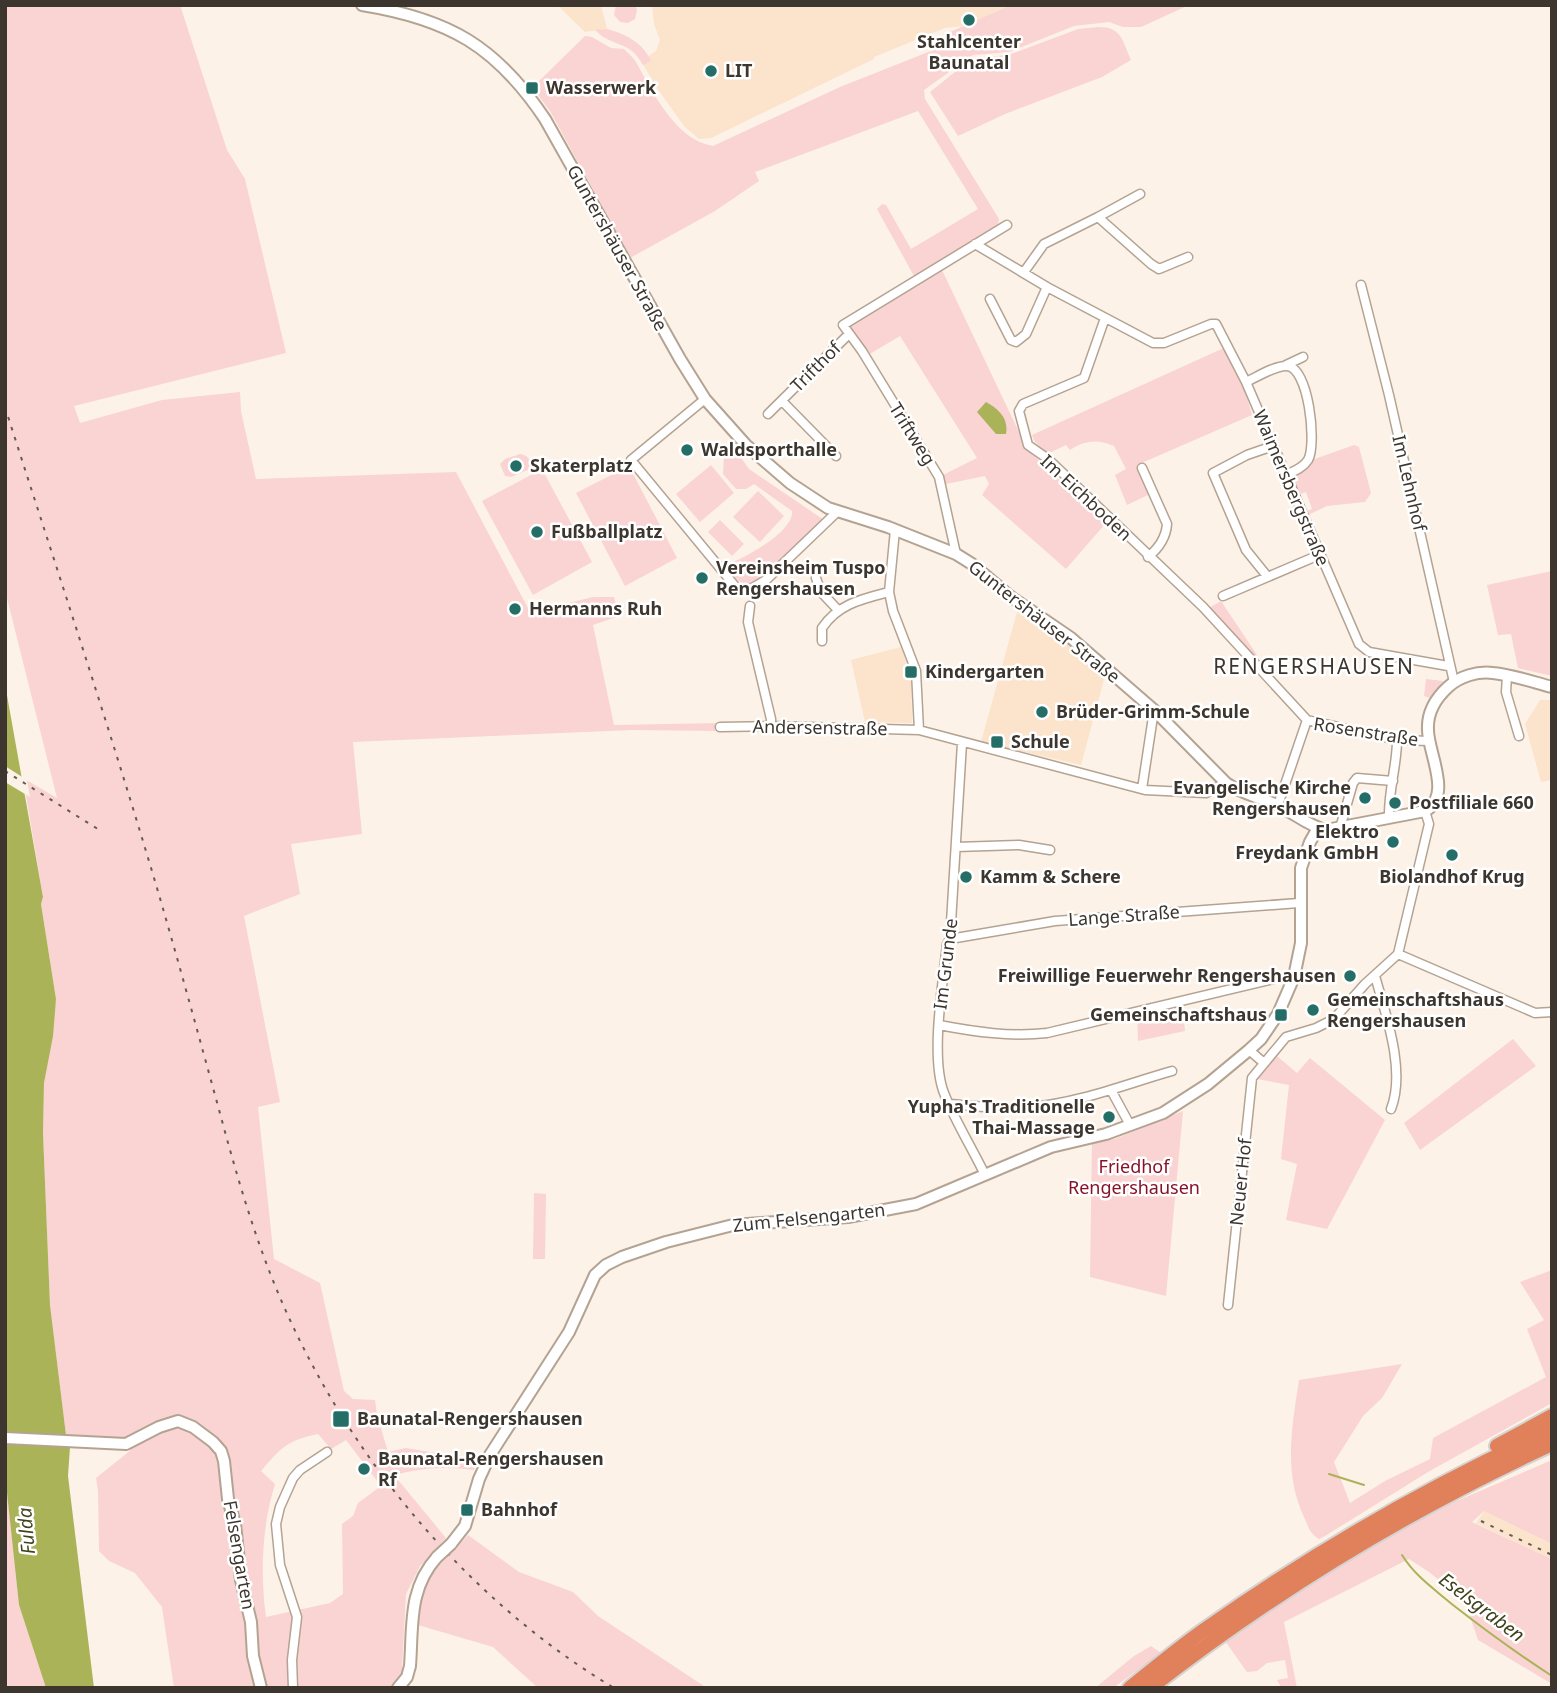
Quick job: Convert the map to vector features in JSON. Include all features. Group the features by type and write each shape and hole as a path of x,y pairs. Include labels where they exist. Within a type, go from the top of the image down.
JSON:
{"highway":[{"path":"1398,1514 1445,1474 1552,1416"},
{"path":"1150,1688 1214,1639 1398,1514 1486,1460 1552,1430"},
{"path":"1130,1688 1208,1627 1304,1562 1398,1514 1552,1444"},
{"path":"1398,1514 1552,1452"}],"street":[{"name":"Guntershäuser Straße","path":"362,5 409,14 458,34 498,60 525,88 705,399 757,455 790,483 837,512 895,530 956,554 1071,638 1154,710 1226,783 1238,791 1278,805 1326,830 1425,811"},
{"path":"1024,272 1044,244 1140,194"},
{"path":"1098,217 1159,269 1188,257"},
{"path":"1007,225 975,244 1105,318"},
{"name":"Triftweg","path":"956,554 939,477 843,325 975,244"},
{"name":"Im Lehnhof","path":"1361,285 1389,395 1448,666 1454,682"},
{"path":"990,299 1011,340 1016,342 1026,334 1047,287"},
{"name":"Waimersbergstraße","path":"1105,318 1153,343 1164,343 1216,324 1245,382 1359,644 1369,652 1448,666"},
{"name":"Im Eichboden","path":"1105,318 1084,379 1023,404 1019,411 1028,445 1048,459 1203,607 1307,720"},
{"name":"Trifthof","path":"768,414 849,334"},
{"path":"1245,382 1303,357"},
{"path":"1285,365 1298,372 1308,398 1312,449 1303,467 1286,475"},
{"path":"705,399 631,460 739,591 749,590 766,580 837,512"},
{"name":"Trifthof","path":"782,401 836,456"},
{"path":"1268,576 1246,550 1213,473 1247,455 1273,446"},
{"path":"1142,468 1167,524 1167,534 1148,556"},
{"path":"895,530 888,592 916,671 919,730"},
{"path":"1223,596 1319,555"},
{"path":"816,578 821,592 838,610"},
{"path":"822,641 822,628 838,610 858,600 888,592"},
{"path":"750,606 748,622 771,726"},
{"path":"1552,687 1493,672 1481,673 1468,675 1454,682 1434,703 1427,729 1438,783 1437,793 1431,808 1425,811 1429,824 1398,954 1535,1013 1552,1012"},
{"path":"1507,676 1506,692 1519,736"},
{"path":"1142,789 1154,710"},
{"name":"Rosenstraße","path":"1278,805 1307,720 1397,740 1430,741"},
{"name":"Andersenstraße","path":"720,727 919,730 1142,789 1206,793 1226,783"},
{"path":"1389,818 1397,740"},
{"name":"Im Grunde","path":"961,743 950,939 940,998 939,1072 944,1095 985,1175"},
{"path":"1340,828 1353,783 1357,778 1393,781"},
{"name":"Zum Felsengarten","path":"398,1688 407,1677 410,1666 419,1580 465,1526 491,1455 569,1332 596,1275 606,1265 622,1256 666,1242 733,1225 848,1217 916,1204 1051,1147 1106,1134 1164,1113 1208,1084 1249,1050 1261,1039 1278,1014 1294,977 1301,943 1301,868 1318,828"},
{"path":"956,847 1019,845 1050,850"},
{"name":"Lange Straße","path":"950,939 1055,921 1299,903"},
{"name":"Neuer Hof","path":"1228,1305 1252,1078 1286,1037 1316,1028 1334,1019 1365,984 1398,954"},
{"path":"939,1025 992,1034 1021,1036 1047,1033 1286,976 1294,977"},
{"path":"1376,976 1392,1036 1397,1094 1391,1109"},
{"path":"1261,1039 1274,1050"},
{"path":"1249,1050 1264,1063"},
{"path":"950,1104 1029,1108 1111,1090 1172,1071"},
{"path":"1111,1090 1130,1125"},
{"name":"Felsengarten","path":"5,1438 125,1444 178,1421 200,1431 213,1442 225,1461 228,1499 239,1550 241,1580 251,1622 253,1656 261,1688"},
{"path":"293,1688 292,1660 297,1617 280,1565 276,1524 280,1507 293,1478 300,1470 327,1452"}],"shaded area":[{"path":"557,5 601,5 607,29 585,32"},
{"name":"LIT","path":"652,5 1011,5 964,26 945,28 874,57 711,138 699,139 684,126 641,61 656,51 660,40 654,24"},
{"name":"Brüder-Grimm-Schule","path":"1019,605 1070,641 1106,672 1081,765 981,742"},
{"path":"901,647 911,676 912,723 865,722 851,660"},
{"path":"1540,700 1552,700 1552,780 1541,782 1525,724"},
{"path":"1484,1511 1552,1544 1552,1559 1476,1523"}],"green space":[{"path":"5,5 180,5 227,150 245,179 286,353 74,406 80,423 162,400 240,392 241,411 256,479 456,472 530,612 593,597 614,597 619,616 593,625 614,725 721,723 720,731 632,730 353,742 362,834 291,844 300,894 244,916 280,1102 258,1107 274,1259 320,1283 344,1391 353,1399 375,1400 388,1452 406,1448 477,1460 474,1470 433,1468 394,1475 446,1538 420,1566 406,1594 401,1688 174,1688 162,1607 135,1573 109,1561 99,1551 96,1478 131,1450 125,1444 66,1435 50,1305 43,1133 44,1083 56,999 41,904 43,897 23,778 57,798 5,590","holes":["318,1434 331,1449 346,1440 381,1486 358,1503 353,1516 342,1524 343,1594 330,1603 266,1617 263,1550 267,1516 275,1484 261,1471 285,1446 299,1439"]},
{"path":"616,5 635,5 635,19 628,23 620,22 614,15"},
{"path":"1011,5 1189,5 1141,27 1123,27 1109,22 1074,26 1009,52 973,55 924,90 925,99 999,219 993,230 914,276 877,209 882,204 886,205 911,249 978,209 918,111 755,172 759,181 715,211 630,258 534,86 585,36 592,37 611,48 624,49 634,59 676,124 699,142 713,146 840,87 951,43 950,32"},
{"path":"1098,27 1117,32 1131,60 1102,77 1005,114 958,136 930,92 965,64 1011,54 1078,29"},
{"path":"607,29 633,40 651,61 643,65 632,51 595,30"},
{"path":"942,270 1027,449 1105,524 1066,569 982,495 989,484 985,476 941,485 939,477 977,458 900,336 868,355 850,325"},
{"path":"1226,347 1243,384 1252,415 1137,465 1150,494 1127,505 1115,475 1126,469 1114,446 1092,442 1070,450 1066,445 1047,454 1035,442 1032,435"},
{"path":"1354,445 1359,447 1371,493 1365,502 1327,506 1308,515 1307,511 1312,509 1306,492 1297,495 1290,475 1312,460"},
{"path":"733,446 749,469 824,520 767,576 747,588 732,575 727,565 777,535 790,519 792,511 754,484 746,489 736,489 723,474 724,455"},
{"name":"Skaterplatz","path":"520,454 530,460 530,469 511,477 505,476 500,464 505,459"},
{"path":"711,465 734,493 700,522 676,494"},
{"name":"Fußballplatz","path":"629,466 677,558 625,586 576,493"},
{"name":"Fußballplatz","path":"542,469 592,562 533,595 482,501"},
{"path":"758,491 784,516 760,542 733,517"},
{"path":"720,520 744,544 732,556 708,532"},
{"path":"1552,571 1552,676 1518,668 1511,634 1498,635 1487,585"},
{"path":"1221,601 1257,655 1252,659 1207,609"},
{"path":"1426,679 1443,681 1433,699 1424,696"},
{"path":"1182,1003 1185,1031 1138,1041 1137,1012"},
{"path":"1513,1039 1536,1066 1420,1150 1404,1123"},
{"path":"1272,1052 1297,1073 1310,1058 1385,1120 1327,1229 1286,1220 1297,1164 1281,1159 1289,1085 1252,1078"},
{"name":"Friedhof Rengershausen","path":"1183,1111 1166,1296 1090,1277 1092,1141 1115,1139"},
{"path":"534,1193 546,1194 545,1259 533,1259"},
{"path":"1552,1270 1552,1403 1428,1472 1325,1536 1319,1539 1316,1537 1308,1527 1297,1500 1291,1466 1292,1432 1299,1380 1402,1364 1382,1398 1363,1416 1334,1462 1350,1503 1385,1481 1430,1459 1433,1438 1546,1377 1527,1329 1544,1320 1520,1282"},
{"path":"1552,1460 1552,1544 1484,1511 1472,1522 1552,1559 1552,1684 1478,1640 1465,1601 1409,1559 1284,1622 1297,1688 1279,1688 1281,1687 1277,1680 1288,1678 1285,1660 1267,1663 1257,1671 1247,1672 1225,1641 1334,1567 1402,1529 1445,1506"},
{"path":"5,1471 19,1605 46,1688 5,1688"},
{"path":"468,1535 519,1572 573,1592 598,1616 707,1688 538,1688 493,1647 418,1625 422,1584"},
{"path":"1151,1646 1161,1653 1113,1688 1095,1688 1134,1656"}],"water":[{"path":"986,402 1002,415 1006,434 996,434 977,412"},
{"name":"Fulda","path":"5,684 43,897 41,904 56,999 53,1036 44,1083 43,1133 50,1305 66,1435 70,1447 68,1476 94,1688 46,1688 19,1605 5,1474"}],"pier":[{"path":"5,766 27,780 30,797 5,782"}],"waterway":[{"name":"Eselsgraben","path":"1329,1474 1364,1485"},
{"name":"Eselsgraben","path":"1402,1555 1419,1576 1453,1605 1552,1676"}],"railway":[{"path":"5,407 139,827 248,1211 270,1273 297,1335 330,1396 367,1454 408,1509 454,1560 504,1607 557,1650 614,1688"},
{"path":"5,771 101,831"},
{"path":"1481,1521 1552,1555"}],"place":[{"name":"Stahlcenter Baunatal","path":"969,20"},
{"name":"LIT","path":"711,71"},
{"name":"Wasserwerk","path":"532,88"},
{"name":"Waldsporthalle","path":"687,450"},
{"name":"Skaterplatz","path":"516,466"},
{"name":"Fußballplatz","path":"537,532"},
{"name":"Vereinsheim Tuspo Rengershausen","path":"702,578"},
{"name":"Hermanns Ruh","path":"515,609"},
{"name":"Kindergarten","path":"911,672"},
{"name":"Brüder-Grimm-Schule","path":"1042,712"},
{"name":"Schule","path":"997,742"},
{"name":"Evangelische Kirche Rengershausen","path":"1365,798"},
{"name":"Postfiliale 660","path":"1395,803"},
{"name":"Elektro Freydank GmbH","path":"1393,842"},
{"name":"Biolandhof Krug","path":"1452,855"},
{"name":"Kamm & Schere","path":"966,877"},
{"name":"Freiwillige Feuerwehr Rengershausen","path":"1350,976"},
{"name":"Gemeinschaftshaus Rengershausen","path":"1313,1010"},
{"name":"Gemeinschaftshaus","path":"1281,1015"},
{"name":"Yupha's Traditionelle Thai-Massage","path":"1109,1117"},
{"name":"Baunatal-Rengershausen","path":"341,1419"},
{"name":"Baunatal-Rengershausen Rf","path":"364,1469"},
{"name":"Bahnhof","path":"467,1510"}],"district":[{"name":"RENGERSHAUSEN","path":"1314,667"}]}
